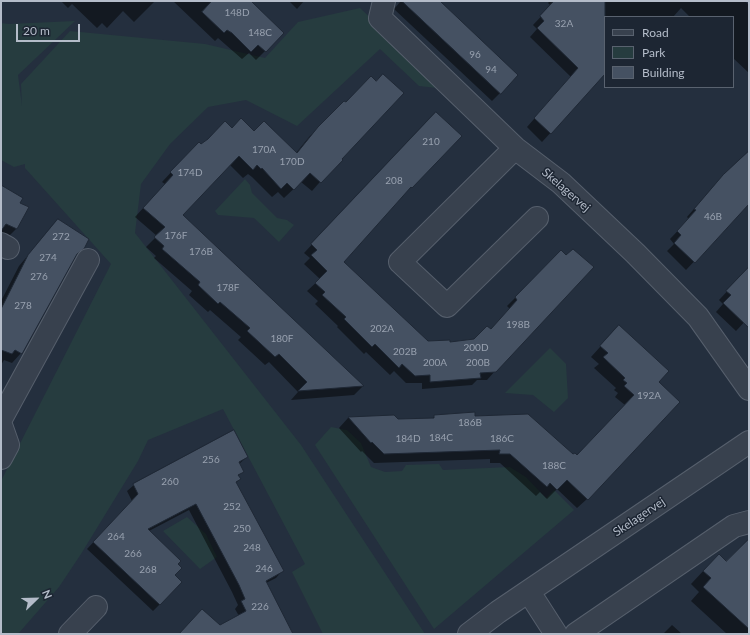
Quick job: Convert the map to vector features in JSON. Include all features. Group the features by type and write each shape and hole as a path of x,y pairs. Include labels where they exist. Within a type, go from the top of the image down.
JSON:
{"street":[{"name":"Skelagervej","path":"384,1 380,18 516,148 561,183 635,253 698,317 749,389"},
{"path":"516,148 400,262 447,306 537,218"},
{"path":"1,419 88,260"},
{"path":"1,425 8,445 1,458"},
{"name":"Skelagervej","path":"469,634 498,612 749,442"},
{"path":"576,634 734,526 749,522"},
{"path":"529,592 556,634"},
{"path":"70,634 96,607"}],"green space":[{"path":"360,8 446,89 419,86 380,49 297,126 246,100 208,107 170,144 141,184 135,233 301,445 425,634 323,634 292,572 305,564 223,409 148,440 138,461 59,587 18,634 1,634 1,481 111,264 25,168 25,164 14,167 1,160 1,23 9,24 75,21 18,75 22,106 21,84 70,31 205,44 265,58 298,22"},
{"path":"245,179 250,185 252,193 277,218 287,220 294,225 279,242 254,218 218,215 215,211"},
{"path":"550,348 566,364 568,398 554,412 533,395 505,393"},
{"path":"331,427 347,430 361,443 371,467 385,472 402,471 406,465 439,464 443,470 510,467 526,477 546,498 554,490 574,510 434,629 315,445"},
{"path":"187,517 206,534 217,557 200,569 163,531"}],"building":[{"path":"212,1 251,1 284,33 266,52 258,45 251,52 232,33 227,30 224,33 202,12"},
{"path":"402,1 440,1 518,75 501,94"},
{"path":"554,1 605,1 604,75 551,134 534,118 578,68 537,28 544,21 540,16"},
{"path":"383,74 404,93 321,183 310,173 294,190 287,183 281,189 262,168 261,169 257,165 253,170 239,156 183,215 364,386 298,391 307,382 279,354 275,357 247,331 250,328 220,302 218,304 198,285 200,282 162,249 164,246 154,237 165,227 143,208 173,175 170,172 199,142 201,144 208,139 225,121 232,128 241,118 254,131 264,121 297,153 318,127 344,101 346,102 371,76 376,81"},
{"path":"436,112 462,136 412,188 411,187 344,262 428,341 450,340 450,342 474,339 487,326 491,329 517,300 515,297 561,250 566,255 573,249 594,267 496,372 480,373 481,378 430,382 430,375 415,376 402,364 399,368 375,344 372,347 344,319 346,317 322,295 325,292 315,283 327,271 311,255 317,250 311,244"},
{"path":"749,151 749,204 695,263 674,243 681,235 677,231 696,210 694,209 723,175"},
{"path":"1,185 23,198 20,203 29,207 17,229 6,224 1,231"},
{"path":"58,219 89,239 84,249 77,254 22,354 15,350 12,354 1,350 1,309 28,255"},
{"path":"749,267 749,328 723,303 731,295 726,291"},
{"path":"619,325 669,371 659,382 680,402 588,500 567,480 557,490 550,483 547,487 510,454 499,454 500,450 384,454 372,442 371,443 348,417 394,415 398,419 434,418 434,415 475,412 475,416 528,414 573,454 575,453 577,455 634,395 624,386 627,383 623,380 625,378 603,357 608,353 600,346"},
{"path":"234,430 248,457 239,462 244,472 238,475 241,479 236,482 284,571 266,581 293,634 179,634 202,609 220,625 246,611 241,601 245,599 239,585 196,504 148,529 181,561 178,564 182,568 175,575 182,582 160,605 93,542 138,494 133,484"},
{"path":"749,539 749,629 703,587 711,578 703,571 719,554 726,561"}]}
